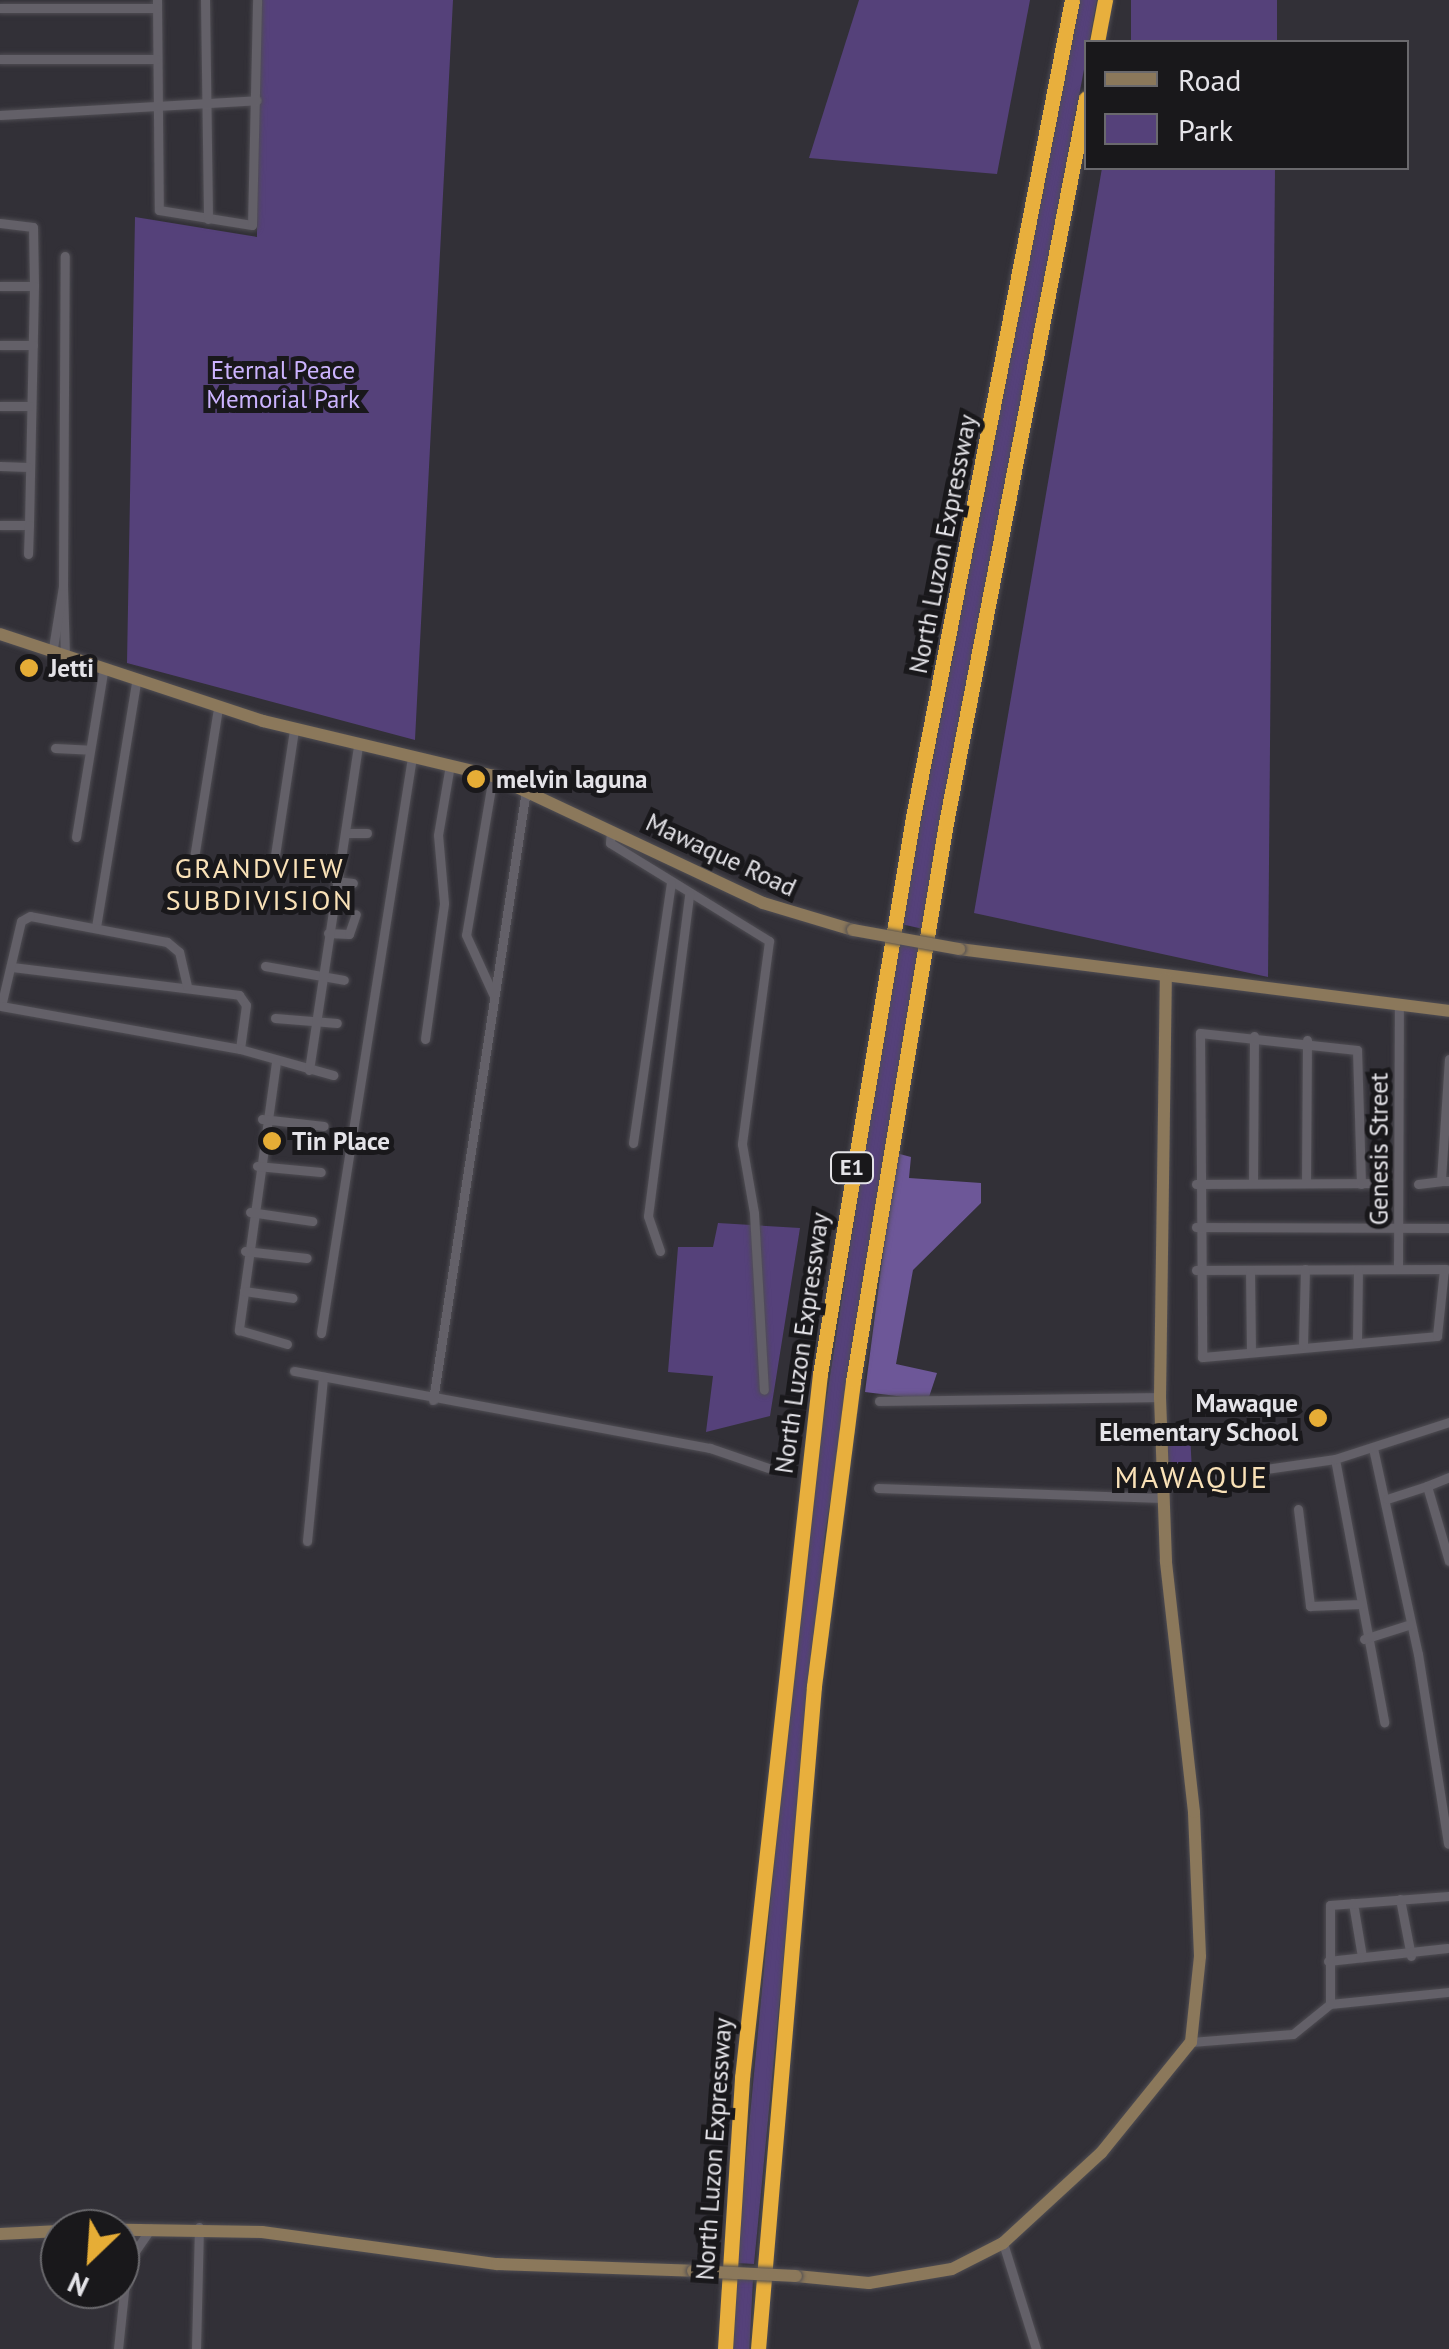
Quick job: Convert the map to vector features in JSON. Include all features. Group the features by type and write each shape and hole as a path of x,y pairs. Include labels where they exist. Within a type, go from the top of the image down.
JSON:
{"highway":[{"name":"North Luzon Expressway","path":"725,2349 742,2078 820,1374 913,817 1072,0"},
{"path":"1097,40 1105,0"},
{"name":"E1","path":"758,2349 814,1686 854,1381 929,919 1084,108"}],"street":[{"path":"206,0 208,219"},
{"path":"0,8 157,4 159,210 256,224 257,0"},
{"path":"0,58 156,59"},
{"path":"0,114 159,110 257,100"},
{"path":"0,223 32,227 28,554"},
{"path":"59,656 65,256"},
{"path":"0,286 34,286"},
{"path":"0,345 33,345"},
{"path":"0,406 29,406"},
{"path":"0,466 28,467"},
{"path":"0,525 29,525"},
{"name":"Mawaque Road","path":"0,634 102,673 294,730 493,776 612,828 762,904 853,930 1166,978 1449,1012"},
{"path":"76,837 102,673"},
{"path":"96,927 136,682"},
{"path":"194,858 218,708"},
{"path":"274,862 294,730"},
{"path":"310,1070 313,1022 358,746"},
{"path":"56,748 90,750"},
{"path":"322,1333 412,757"},
{"path":"425,1039 444,903 438,835 450,765"},
{"path":"493,776 466,936 493,994"},
{"path":"434,1400 526,790"},
{"path":"612,828 610,843 689,894 761,930 769,942 742,1144 754,1213 764,1390"},
{"path":"344,833 366,834"},
{"path":"336,880 353,883"},
{"path":"633,1143 671,883"},
{"path":"660,1251 648,1216 689,894"},
{"path":"328,932 349,934 356,914"},
{"path":"188,986 175,946 96,927 24,917 5,1012 240,1049 333,1075"},
{"path":"265,966 344,980"},
{"path":"12,967 188,986 244,998 240,1049"},
{"path":"140,2227 199,2228 497,2264 886,2280 952,2269 1004,2243 1101,2154 1191,2042 1200,1956 1194,1812 1162,1491 1166,978"},
{"name":"Genesis Street","path":"1398,1269 1399,1006"},
{"path":"276,1018 337,1024"},
{"path":"1196,1270 1446,1269 1441,1333 1251,1352 1199,1352 1196,1270 1196,1184 1200,1033 1307,1040 1358,1054 1360,1184"},
{"path":"1253,1182 1254,1036"},
{"path":"1306,1183 1307,1040"},
{"path":"1418,1184 1445,1181 1449,1059"},
{"path":"276,1062 262,1119 245,1251 240,1334 288,1344"},
{"path":"262,1119 324,1126"},
{"path":"257,1166 320,1172"},
{"path":"1196,1184 1386,1184"},
{"path":"250,1212 312,1220"},
{"path":"1196,1227 1449,1228"},
{"path":"245,1251 307,1258"},
{"path":"1303,1345 1305,1269"},
{"path":"1250,1270 1251,1352"},
{"path":"1357,1342 1358,1270"},
{"path":"244,1291 293,1298"},
{"path":"294,1371 434,1400 710,1448 768,1468"},
{"path":"307,1541 323,1377"},
{"path":"879,1400 1160,1396"},
{"path":"878,1488 1162,1491 1335,1459 1449,1422"},
{"path":"1373,1448 1411,1624 1448,1844"},
{"path":"1335,1459 1364,1639 1384,1722"},
{"path":"1387,1499 1449,1477"},
{"path":"1427,1486 1449,1561"},
{"path":"1298,1509 1310,1606 1361,1604"},
{"path":"1364,1639 1411,1624"},
{"path":"1330,2004 1326,1909 1353,1903 1449,1896"},
{"path":"1400,1899 1411,1956"},
{"path":"1353,1903 1362,1958"},
{"path":"1328,1961 1411,1956 1447,1948"},
{"path":"1191,2042 1293,2034 1330,2004 1449,1992"},
{"path":"118,2349 128,2262 153,2226"},
{"path":"196,2349 199,2228"},
{"path":"0,2234 40,2231"},
{"path":"1004,2243 1036,2349"}],"green space":[{"name":"Eternal Peace Memorial Park","path":"258,0 453,0 415,740 127,663 135,217 257,237"},
{"path":"859,0 1030,0 997,174 809,158"},
{"path":"1079,0 1097,0 1090,40 1084,40 1084,69 923,929 901,924"},
{"path":"1131,0 1277,0 1277,40 1131,40"},
{"path":"1102,170 1275,170 1268,977 974,913"},
{"path":"898,938 920,943 825,1534 754,2264 736,2263 805,1537"},
{"path":"718,1223 800,1228 770,1416 706,1432 713,1376 668,1372 678,1247 713,1247"},
{"path":"1190,1433 1192,1478 1164,1479 1162,1434"},
{"path":"735,2279 753,2280 749,2349 731,2349"}],"shaded area":[{"path":"896,1153 911,1157 909,1178 981,1183 981,1203 913,1270 896,1364 937,1373 928,1400 865,1392"}],"place":[{"name":"Jetti","path":"29,668"},
{"name":"melvin laguna","path":"476,779"},
{"name":"Tin Place","path":"272,1141"},
{"name":"Mawaque Elementary School","path":"1318,1418"}],"district":[{"name":"GRANDVIEW SUBDIVISION","path":"260,884"},
{"name":"MAWAQUE","path":"1192,1477"}]}
